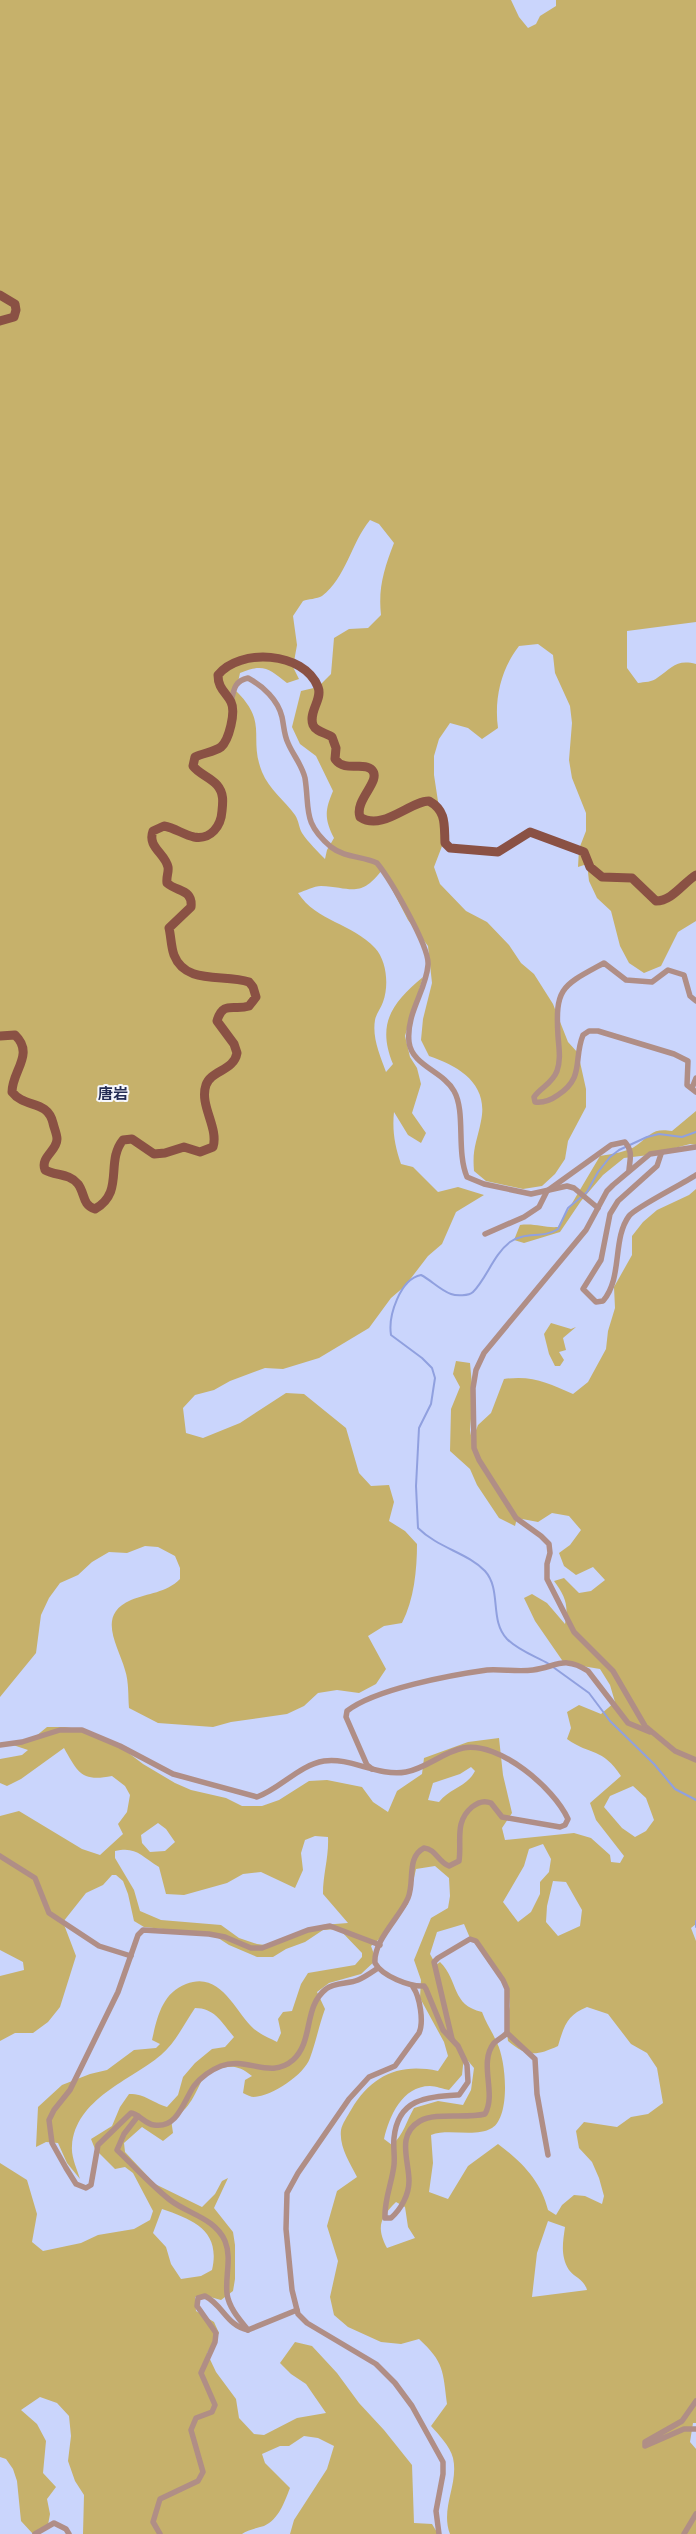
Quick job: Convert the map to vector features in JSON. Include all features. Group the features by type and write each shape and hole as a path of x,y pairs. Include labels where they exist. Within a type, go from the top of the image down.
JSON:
{"main road":[{"path":"0,295 15,304 16,310 14,317 0,320"},
{"path":"0,1036 15,1035 24,1048 24,1056 12,1092 26,1102 49,1111 52,1116 57,1139 55,1146 44,1161 45,1170 74,1180 80,1186 87,1205 91,1208 95,1208 108,1199 111,1193 117,1151 123,1140 132,1139 154,1154 165,1153 184,1147 200,1152 213,1146 215,1140 210,1122 205,1086 210,1078 232,1064 237,1053 234,1044 217,1021 224,1008 249,1006 256,997 253,986 248,982 200,977 180,964 174,955 169,928 191,907 192,900 186,892 167,883 168,868 155,849 151,836 153,831 164,826 194,837 213,833 218,827 221,820 223,794 218,786 196,770 193,766 193,761 195,756 223,744 233,710 231,703 218,683 218,675 230,666 269,656 299,666 306,672 319,690 312,717 313,725 316,730 332,737 336,748 335,759 342,766 368,767 372,770 374,775 370,787 359,804 358,812 365,821 370,823 402,814 422,801 429,801 442,812 445,822 446,843 450,848 498,852 510,846 525,833 538,834 584,852 590,867 602,877 632,878 656,902 663,901 672,896 696,876"}],"street":[{"path":"231,703 234,687 240,680 248,678 271,695 282,716 287,742 302,768 306,811 311,822 333,848 352,858 367,858 378,864 421,939 428,964 413,1011 409,1029 409,1043 415,1056 449,1084 455,1092 458,1105 462,1166 467,1176 484,1184 531,1194 561,1186 574,1188 596,1206"},
{"path":"696,1002 690,996 684,975 668,970 652,982 626,980 604,963 572,980 560,994 557,1004 560,1059 556,1073 552,1081 534,1097 535,1102 541,1103 553,1098 572,1084 577,1073 583,1035 589,1031 598,1030 674,1054 688,1061 687,1085 694,1090 696,1078"},
{"path":"484,1234 524,1217 539,1207 547,1191 617,1142 625,1142 631,1152 629,1170"},
{"path":"696,1147 660,1154 650,1154 629,1170 607,1191 596,1206 586,1230 484,1353 476,1370 474,1388 474,1448 479,1460 516,1518 542,1536 549,1544 548,1580 574,1632 613,1671 652,1733 676,1751 696,1760"},
{"path":"660,1154 656,1166 626,1192 610,1214 601,1260 583,1289 596,1302 603,1301 610,1291 623,1227 630,1215 696,1175"},
{"path":"374,1770 367,1765 346,1718 347,1711 353,1706 394,1691 486,1670 533,1670 555,1663 581,1666 588,1671 628,1723 652,1733"},
{"path":"0,1745 22,1742 60,1730 82,1730 120,1746 173,1774 257,1797 270,1793 308,1766 322,1762 341,1762 374,1770 406,1772 420,1768 461,1748 486,1748 506,1758 544,1787 563,1808 568,1819 565,1825 553,1827 502,1817 491,1803 486,1801 475,1805 466,1812 459,1826 459,1860 449,1866 442,1863 432,1850 424,1848 418,1851 412,1864 410,1892 407,1900 391,1922 375,1960 378,1968 413,1987 418,1993 421,2029 394,2066 369,2077 354,2093 287,2193 289,2266 297,2310 306,2323 380,2367 412,2406 443,2462 443,2474 436,2511 440,2534"},
{"path":"0,1856 36,1878 49,1913 99,1946 131,1956"},
{"path":"378,1968 360,1979 326,1988 319,1996 309,2019 306,2040 300,2053 292,2061 278,2069 268,2070 243,2063 223,2065 200,2079 174,2119 154,2125 131,2113 100,2142 91,2185 86,2188 76,2184 52,2143 49,2120 54,2110 70,2090 118,1992 138,1935 142,1930 209,1934 225,1937 252,1948 262,1948 308,1930 330,1926 380,1945"},
{"path":"453,2041 434,1962 470,1939 476,1941 503,1980 507,1989 507,2034 534,2059 537,2094 548,2155"},
{"path":"413,1987 424,1986 426,1989 442,2030 460,2050 467,2064 468,2082 459,2095 430,2097 417,2101 407,2107 399,2119 394,2140 394,2163 384,2208 385,2218 391,2218 400,2209 406,2194 409,2181 404,2156 405,2141 410,2130 421,2120 431,2117 471,2118 485,2114 491,2100 489,2054 494,2044 507,2034"},
{"path":"138,2116 124,2134 117,2150 171,2200 202,2217 220,2232 226,2242 229,2261 227,2293 229,2302 248,2330"},
{"path":"160,2534 153,2522 160,2499 198,2481 203,2472 191,2430 196,2418 212,2412 215,2406 201,2372 215,2342 216,2333 197,2306 198,2298 205,2296 214,2300 232,2324 248,2330 297,2310"},
{"path":"696,2402 682,2421 646,2442 645,2446 684,2429 696,2429"},
{"path":"684,2534 696,2514"},
{"path":"35,2534 54,2523 66,2529 69,2534"}],"shaded area":[{"path":"0,0 511,0 519,17 528,28 536,24 540,16 556,6 556,0 696,0 696,622 627,631 627,668 638,683 653,680 679,664 696,664 696,921 678,932 661,966 644,973 629,963 620,946 611,911 597,898 589,881 587,864 578,867 579,849 586,831 586,813 572,778 569,760 572,723 570,706 555,673 553,655 538,644 519,646 503,674 500,685 497,706 498,728 482,739 468,728 450,723 439,739 434,756 434,775 444,841 434,867 440,884 466,911 487,922 509,945 521,963 534,974 553,1004 568,1042 578,1053 586,1089 586,1107 568,1141 565,1159 555,1174 542,1186 523,1189 486,1181 474,1171 474,1151 481,1121 482,1108 480,1097 476,1087 469,1078 451,1065 429,1056 421,1040 423,1019 432,983 428,946 408,920 382,870 367,885 361,888 348,889 321,886 298,893 315,910 356,933 379,953 386,974 386,989 374,1027 377,1046 386,1072 393,1064 386,1037 390,1014 403,995 423,977 405,1036 410,1057 417,1068 421,1084 412,1113 426,1133 421,1143 408,1135 394,1112 394,1132 397,1151 401,1164 413,1167 438,1192 458,1187 484,1195 456,1212 442,1244 428,1256 405,1286 391,1298 369,1328 319,1358 283,1369 265,1368 230,1381 214,1390 195,1395 183,1408 186,1433 203,1438 240,1423 286,1393 304,1394 346,1428 359,1473 371,1486 389,1485 394,1502 389,1521 405,1531 417,1544 414,1585 402,1623 384,1626 368,1636 386,1669 376,1684 359,1693 337,1690 318,1693 304,1706 287,1714 231,1722 213,1727 158,1723 129,1708 128,1684 112,1631 114,1614 120,1606 131,1600 169,1587 180,1579 180,1568 175,1556 158,1547 145,1546 127,1553 109,1552 92,1562 78,1575 60,1583 49,1598 41,1615 36,1653 0,1697","holes":["370,520 379,524 394,543 383,579 380,596 381,615 368,628 349,629 334,638 331,674 318,687 301,691 292,727 300,744 316,756 333,791 328,804 327,819 334,838 327,850 325,859 304,836 295,815 265,778 258,760 255,721 246,702 236,691 240,673 255,668 271,671 287,683 299,679 293,667 297,645 293,616 303,601 320,597 330,589 343,570 363,529"]},
{"path":"696,1111 696,1145 690,1144 649,1155 624,1158 603,1175 581,1201 560,1232 524,1243 514,1240 520,1225 558,1227 600,1156 629,1149 656,1131 672,1131"},
{"path":"696,1189 696,1924 691,1928 696,1941 696,2423 693,2423 690,2442 696,2449 696,2534 450,2534 447,2515 454,2477 453,2458 447,2445 431,2426 447,2404 443,2375 438,2361 419,2339 401,2344 381,2342 348,2327 334,2315 330,2297 338,2261 327,2226 337,2191 357,2177 343,2149 341,2130 343,2125 359,2098 377,2080 388,2074 411,2069 438,2071 448,2056 444,2042 420,1998 421,1980 414,1960 431,1918 448,1908 450,1896 449,1878 435,1866 416,1869 408,1904 385,1934 371,1946 376,1960 361,1974 329,1983 317,1992 325,2009 307,2065 294,2078 270,2093 254,2097 243,2093 245,2080 252,2076 240,2068 229,2067 205,2074 188,2106 171,2119 173,2133 163,2141 142,2127 124,2143 125,2152 155,2184 202,2207 215,2194 222,2181 228,2178 214,2208 233,2232 235,2279 233,2291 221,2300 203,2295 195,2297 196,2311 214,2322 219,2333 207,2353 216,2372 236,2399 239,2418 254,2434 264,2435 297,2418 326,2413 306,2384 291,2374 280,2363 295,2342 312,2346 337,2373 359,2403 412,2465 414,2523 432,2524 438,2534 290,2534 294,2520 327,2469 334,2446 318,2438 304,2436 289,2446 280,2446 262,2454 265,2463 290,2488 277,2515 264,2526 242,2534 83,2534 84,2495 75,2481 68,2461 71,2436 69,2416 57,2403 40,2397 21,2410 37,2424 46,2441 43,2473 56,2487 47,2499 50,2514 48,2525 33,2534 21,2521 17,2481 13,2469 6,2459 0,2457 0,2163 27,2180 37,2214 32,2242 43,2251 81,2243 98,2235 134,2229 150,2220 153,2211 133,2173 125,2167 115,2169 95,2149 91,2139 112,2126 120,2107 129,2094 144,2097 167,2107 178,2095 183,2077 195,2063 212,2049 225,2047 234,2037 218,2017 208,2011 195,2008 175,2039 161,2055 106,2092 83,2115 75,2130 72,2146 73,2159 80,2179 67,2163 58,2143 46,2142 36,2147 38,2107 62,2085 90,2074 107,2070 134,2050 156,2048 160,2044 152,2040 162,2007 171,1993 186,1984 198,1981 209,1983 218,1988 254,2029 277,2042 281,2033 278,2019 283,2012 292,2011 301,1984 308,1973 355,1965 362,1957 362,1953 339,1929 323,1930 305,1942 286,1949 273,1957 257,1957 229,1945 212,1934 144,1927 134,1921 123,1881 116,1875 112,1875 103,1885 86,1893 63,1922 76,1956 60,2007 48,2022 33,2033 15,2033 0,2041 0,1976 24,1970 23,1962 0,1950 0,1816 19,1811 82,1849 100,1855 123,1834 118,1824 127,1812 130,1795 125,1786 112,1776 94,1778 82,1774 73,1764 64,1748 21,1779 7,1786 0,1783 0,1759 22,1755 28,1750 10,1744 30,1741 47,1727 65,1727 84,1730 114,1742 143,1764 175,1783 191,1790 226,1798 242,1806 262,1806 279,1800 309,1781 327,1780 362,1787 373,1802 388,1812 397,1791 422,1774 424,1758 468,1742 499,1738 503,1775 512,1813 502,1828 505,1840 574,1833 591,1838 610,1855 611,1862 620,1863 624,1856 596,1820 590,1803 621,1776 608,1760 567,1739 571,1728 567,1712 579,1705 601,1714 615,1702 610,1685 600,1669 564,1663 535,1621 524,1598 532,1594 547,1603 565,1624 567,1611 565,1601 554,1581 564,1578 579,1593 591,1591 605,1580 593,1567 576,1575 564,1566 559,1553 570,1545 581,1530 569,1516 552,1513 538,1522 517,1518 515,1526 499,1518 477,1485 470,1469 450,1451 451,1409 460,1387 453,1374 456,1361 470,1363 473,1396 470,1430 472,1441 478,1425 491,1413 504,1379 532,1379 548,1383 573,1394 588,1382 606,1349 608,1331 615,1308 614,1287 632,1255 632,1236 643,1222 657,1210 689,1195","holes":["471,1767 475,1771 468,1781 443,1797 439,1802 428,1800 433,1783 460,1774","633,1786 646,1798 654,1820 646,1831 635,1837 622,1828 604,1807 610,1796","158,1823 166,1829 175,1842 165,1851 150,1852 142,1843 141,1835","315,1836 328,1837 323,1894 348,1923 322,1925 273,1946 257,1944 239,1938 221,1925 161,1920 140,1911 134,1890 115,1858 115,1851 128,1850 138,1853 159,1867 166,1894 184,1895 227,1883 243,1874 261,1872 295,1888 303,1870 301,1853 305,1840","543,1844 551,1859 549,1872 540,1882 540,1894 531,1912 518,1922 503,1902 524,1866 529,1849","553,1881 566,1882 582,1910 580,1926 558,1936 546,1922 547,1906","464,1924 470,1938 508,1987 510,2006 506,2023 508,2041 515,2046 532,2053 544,2052 558,2046 567,2022 580,2010 587,2007 608,2014 631,2044 647,2053 657,2068 663,2103 648,2114 631,2117 617,2127 584,2122 576,2131 579,2148 592,2162 599,2178 604,2196 602,2204 585,2196 574,2195 562,2205 556,2215 548,2210 545,2200 529,2172 515,2157 498,2144 468,2166 448,2199 429,2192 433,2163 431,2135 446,2132 470,2133 492,2128 498,2122 502,2112 505,2087 500,2051 482,2012 472,2009 465,2004 456,1992 446,1969 440,1962 436,1965 430,1954 437,1932","464,2056 474,2068 471,2090 463,2105 438,2101 414,2108 396,2141 392,2145 384,2139 389,2121 404,2097 420,2087 435,2086 449,2090 462,2075","396,2202 405,2207 408,2227 415,2238 387,2248 381,2228 383,2218","162,2209 194,2223 209,2236 214,2257 212,2270 201,2276 181,2279 171,2264 166,2247 153,2233","548,2221 565,2227 563,2249 566,2265 571,2273 584,2283 587,2290 532,2297 537,2253"]},
{"path":"551,1323 571,1329 576,1327 563,1338 566,1350 559,1352 564,1360 560,1366 555,1366 549,1354 544,1334"}],"waterway":[{"path":"549,1664 527,1653 507,1639 498,1623 493,1587 485,1571 470,1560 435,1541 418,1528 416,1486 419,1428 431,1404 435,1378 432,1368 422,1358 391,1335 391,1318 401,1291 407,1283 421,1275 451,1294 462,1295 473,1292 499,1253 510,1242 522,1237 546,1234 558,1229 568,1208 587,1192 598,1172 610,1157 619,1150 647,1137 659,1134 682,1137 696,1132"},
{"path":"553,1667 589,1693 610,1721 654,1764 675,1789 696,1800"},
{"path":"696,1921 696,1927"}],"district":[{"name":"唐岩","path":"113,1094"}]}
